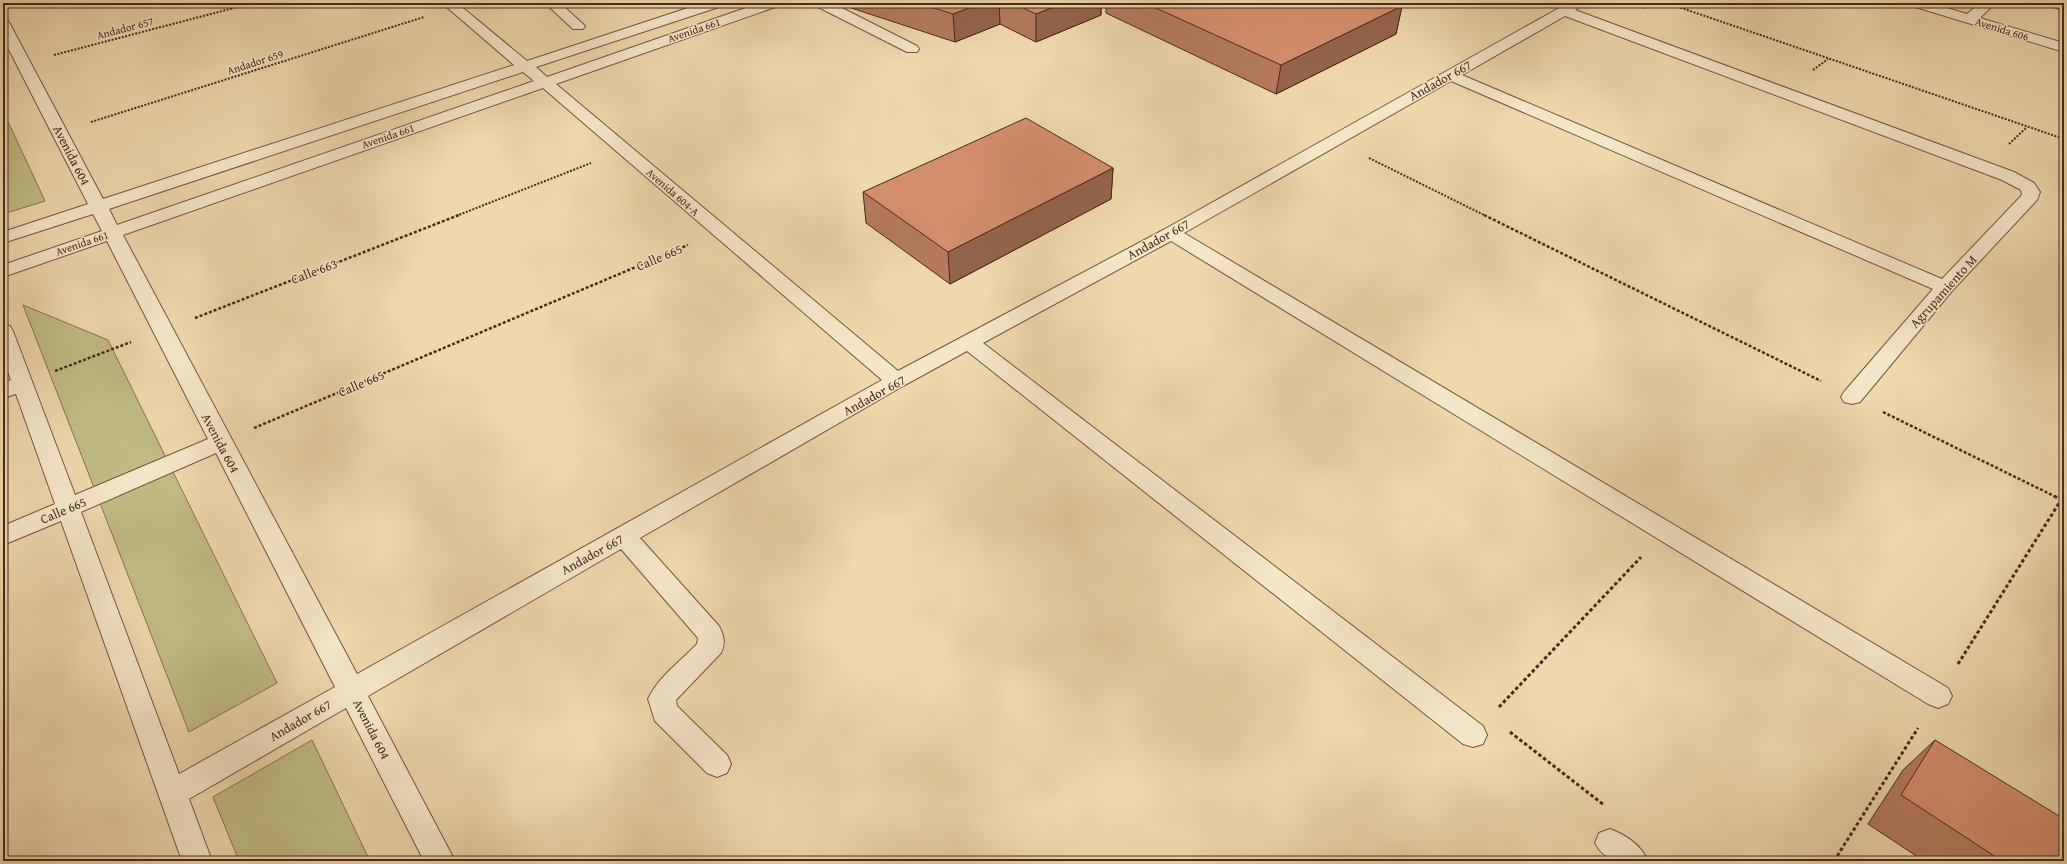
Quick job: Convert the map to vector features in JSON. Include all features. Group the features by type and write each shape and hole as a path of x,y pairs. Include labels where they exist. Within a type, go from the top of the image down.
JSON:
{"street":[{"path":"552,3 578,26"},
{"name":"Avenida 661","path":"3,238 718,3"},
{"name":"Avenida 661","path":"3,271 773,3"},
{"path":"821,3 912,49"},
{"name":"Avenida 606","path":"1916,3 2064,48"},
{"path":"1970,19 1988,3"},
{"path":"2055,3 2064,6"},
{"name":"Avenida 604-A","path":"452,5 896,381"},
{"name":"Andador 667","path":"173,793 351,690 896,381 1170,233 1571,7"},
{"name":"Agrupamiento M","path":"1571,7 2008,176 2028,187 2031,192 2031,196 1945,287 1852,397"},
{"name":"Avenida 604","path":"3,24 440,861"},
{"path":"651,25 669,39"},
{"path":"1450,75 1945,287"},
{"path":"1170,233 1938,696"},
{"path":"3,331 13,388 68,508 197,861"},
{"path":"969,342 1473,736"},
{"name":"Calle 665","path":"3,536 221,442"},
{"path":"624,536 710,634 712,645 706,653 668,688 662,699 665,712 717,764"},
{"path":"1610,843 1633,861"}],"path":[{"name":"Andador 657","path":"24,63 253,3"},
{"path":"1667,3 2064,139"},
{"name":"Andador 659","path":"60,132 452,5"},
{"path":"1334,140 2064,501"},
{"name":"Calle 663","path":"13,388 625,150"},
{"name":"Calle 665","path":"221,442 720,231"},
{"path":"1473,736 1665,531"},
{"path":"1491,717 1608,808"},
{"path":"1664,851 1677,861"}],"shaded area":[{"path":"3,111 45,201 3,214"},
{"path":"23,305 108,340 277,683 189,732"},
{"path":"312,740 370,861 239,861 213,797"}],"building":[{"path":"918,3 982,3 953,14"},
{"path":"1013,3 1064,3 1036,14"},
{"path":"1145,3 1395,3 1402,6 1281,65"},
{"path":"1026,118 1113,168 948,252 863,192"},
{"path":"1935,740 2064,819 2064,861 2002,861 1901,795"}]}
